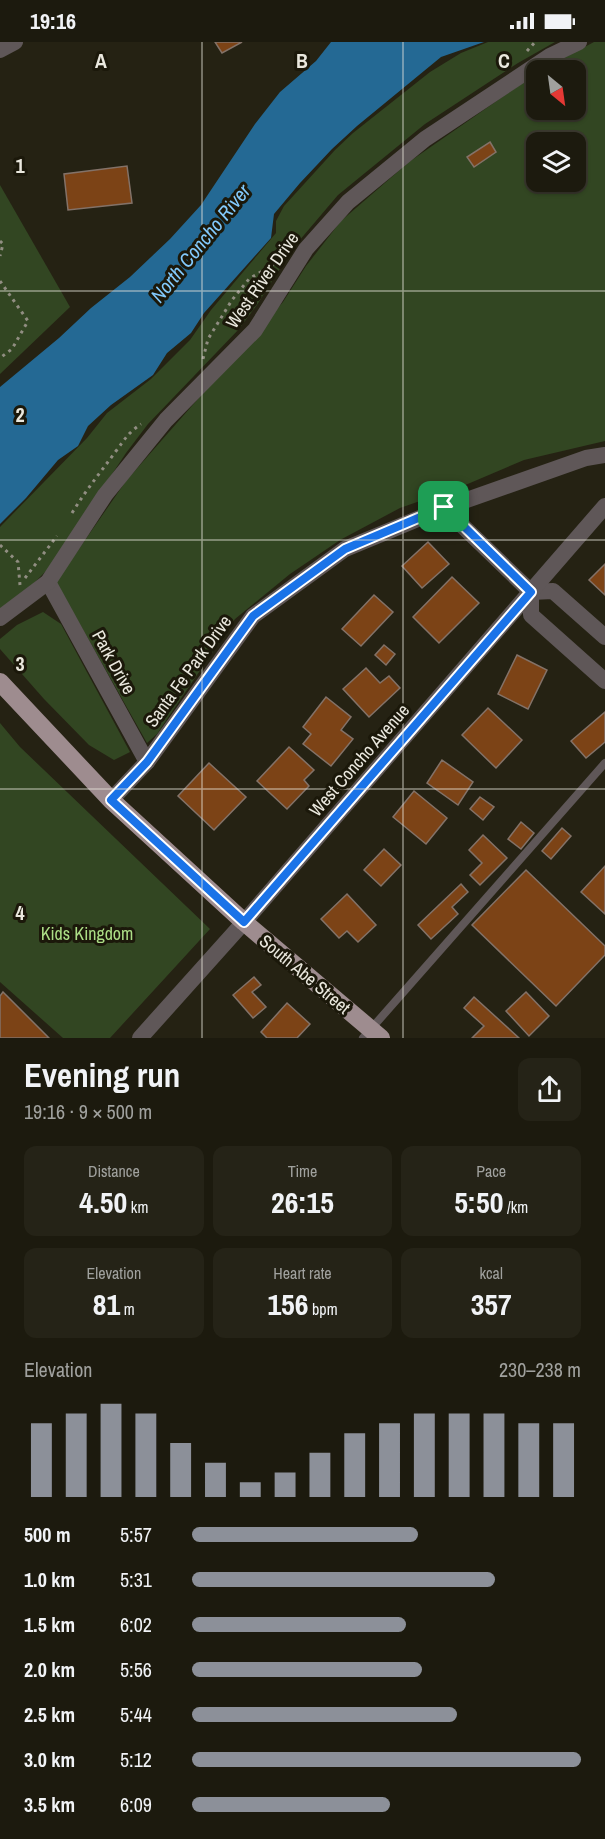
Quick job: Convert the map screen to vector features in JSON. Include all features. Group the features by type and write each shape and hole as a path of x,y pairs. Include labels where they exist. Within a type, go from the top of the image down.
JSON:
{"main road":[{"name":"South Abe Street","path":"1,682 111,800 371,1035"}],"street":[{"path":"0,50 15,42"},
{"name":"West River Drive","path":"0,618 48,582 105,495 166,420 255,330 306,249 348,202 425,139 550,56 579,42"},
{"name":"Santa Fe Park Drive","path":"111,800 147,762 253,616 345,549 444,507 585,458 605,455"},
{"name":"West Concho Avenue","path":"140,1038 244,922 605,506"},
{"path":"444,507 531,592 531,615 605,681"},
{"name":"Park Drive","path":"48,582 147,762"},
{"path":"531,592 553,591 605,637"}],"lane":[{"path":"371,1035 605,763"}],"path":[{"path":"0,241 3,244 0,256"},
{"path":"0,281 28,321 12,349 0,358"},
{"path":"0,545 18,562 20,584 14,591"}],"green space":[{"path":"488,42 555,42 518,63 425,124 338,195 293,248 239,329 148,424 126,453 51,566 33,584 0,609 0,527 87,438 107,413 151,379 190,340 211,310 276,233 276,221 284,206 335,150 430,72 461,53"},
{"path":"594,42 605,42 605,441 524,460 463,486 400,508 340,540 290,574 235,619 157,734 147,743 56,582 126,481 283,302 306,266 341,221 409,162 526,81 526,120 586,120 586,60 560,60"},
{"path":"0,185 70,307 0,374"},
{"path":"43,612 61,624 130,752 114,760 89,745 0,649 0,639 17,625"},
{"name":"Kids Kingdom","path":"0,723 20,747 210,929 110,1038 63,1038 0,982"}],"water":[{"name":"North Concho River","path":"331,42 484,42 441,57 332,149 274,214 271,238 204,313 191,333 167,353 153,375 111,405 88,426 78,446 58,460 26,498 0,524 0,387 130,277 170,239 201,205 255,124 280,92 316,61"}],"building":[{"path":"215,42 242,42 222,53"},
{"path":"490,142 496,152 474,167 467,157"},
{"path":"127,166 132,203 68,210 64,174"},
{"path":"428,542 449,564 422,588 402,566"},
{"path":"605,564 605,595 589,580"},
{"path":"452,577 479,603 439,643 413,617"},
{"path":"374,595 393,612 361,646 342,629"},
{"path":"384,645 395,654 386,665 375,655"},
{"path":"517,655 547,670 528,709 498,694"},
{"path":"366,668 380,683 389,676 400,688 369,717 343,689"},
{"path":"326,697 351,717 341,730 353,739 331,766 303,744 311,734 303,727"},
{"path":"488,708 522,740 496,768 462,735"},
{"path":"605,712 605,742 586,758 571,741"},
{"path":"289,747 314,770 304,780 309,786 287,809 257,781"},
{"path":"442,760 473,782 458,805 427,783"},
{"path":"209,763 246,797 214,830 178,796"},
{"path":"414,791 447,818 426,844 393,817"},
{"path":"480,797 494,807 483,820 470,809"},
{"path":"521,822 534,833 521,849 508,839"},
{"path":"562,828 571,836 551,859 542,851"},
{"path":"483,835 507,858 480,885 470,875 482,863 469,850"},
{"path":"384,849 401,865 381,886 364,870"},
{"path":"605,866 605,914 581,892"},
{"path":"526,870 605,946 605,955 556,1006 472,925"},
{"path":"461,884 468,892 452,907 458,914 431,939 418,925"},
{"path":"347,894 376,925 358,942 347,931 339,938 321,919"},
{"path":"254,977 261,985 252,992 266,1007 253,1018 233,995"},
{"path":"3,992 49,1038 0,1038 0,996"},
{"path":"526,992 549,1016 529,1036 506,1011"},
{"path":"474,997 519,1038 472,1038 484,1026 464,1008"},
{"path":"287,1003 310,1024 297,1038 267,1038 261,1032"}],"route":[{"path":"444,507 531,592 244,922 111,800 147,762 253,616 345,549 444,507"}]}
